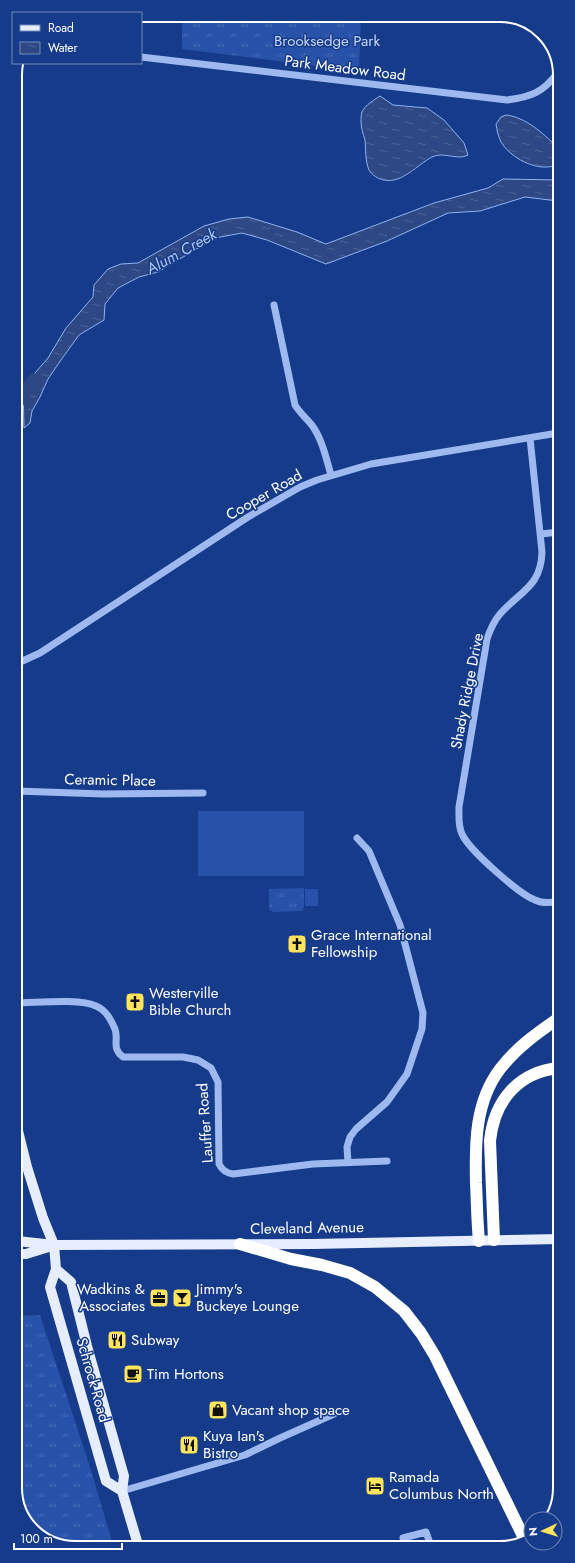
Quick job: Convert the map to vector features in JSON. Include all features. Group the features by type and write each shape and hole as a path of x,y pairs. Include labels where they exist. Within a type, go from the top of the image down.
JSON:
{"highway":[{"path":"478,1240 475,1153 480,1110 499,1070 526,1041 553,1022"},
{"path":"494,1240 490,1141 491,1128 496,1114 507,1095 519,1082 537,1074 553,1070"},
{"path":"240,1244 291,1259 322,1265 350,1273 375,1287 404,1311 421,1333 435,1356 523,1536"}],"main road":[{"name":"Schrock Road","path":"22,1147 43,1218 54,1245 56,1269 50,1287 106,1482 122,1491"},
{"name":"Cleveland Avenue","path":"54,1245 553,1239"},
{"path":"22,1242 54,1245"},
{"path":"22,1254 54,1245"},
{"name":"Schrock Road","path":"56,1269 71,1282 89,1353 124,1476 122,1491 137,1541"}],"street":[{"name":"Park Meadow Road","path":"142,57 507,100 527,97 545,88 553,78"},
{"path":"274,305 295,405 305,419 311,424 317,434 331,475"},
{"name":"Cooper Road","path":"22,661 40,653 267,505 300,487 331,475 372,464 553,434"},
{"name":"Shady Ridge Drive","path":"530,438 541,534 541,570 531,585 500,614 487,639 459,807 460,829 467,842 522,893 542,903 553,902"},
{"path":"541,534 553,533"},
{"name":"Ceramic Place","path":"22,791 104,794 203,794"},
{"path":"348,1162 347,1147 350,1137 356,1129 387,1102 407,1074 422,1029 423,1013 400,925 369,851 358,838"},
{"name":"Lauffer Road","path":"22,1003 80,1002 96,1006 109,1016 116,1032 116,1048 119,1054 123,1057 183,1057 198,1060 211,1068 218,1082 219,1164 227,1173 233,1174 348,1162 387,1161"},
{"path":"122,1491 246,1455 334,1414"},
{"path":"404,1541 403,1538 426,1532 429,1541"}],"green space":[{"name":"Brooksedge Park","path":"182,22 361,22 359,71 182,49"},
{"path":"198,811 304,811 304,876 198,876"},
{"path":"304,888 304,907 302,911 273,912 269,909 269,889"},
{"path":"305,889 318,889 318,906 305,906"},
{"path":"40,1315 90,1467 112,1541 72,1541 55,1537 40,1528 27,1511 22,1495 22,1316"}],"water":[{"path":"380,96 393,105 427,108 444,120 464,143 468,155 459,157 437,155 427,160 410,173 397,179 384,180 372,174 367,163 361,117 365,107"},
{"path":"506,115 513,116 527,122 553,143 553,166 539,167 524,162 505,148 500,140 496,124 501,117"},
{"path":"503,179 553,180 553,200 525,197 480,211 448,213 387,241 326,264 267,240 242,233 215,238 158,272 139,277 118,288 105,304 104,320 79,335 48,379 32,411 30,423 24,428 23,387 48,358 66,328 93,297 94,285 108,269 121,264 138,263 204,226 229,219 248,217 297,232 326,244 434,203 488,188"}],"waterway":[{"name":"Alum Creek","path":"22,396 34,380"}],"place":[{"name":"Grace International Fellowship","path":"297,944"},
{"name":"Westerville Bible Church","path":"135,1002"},
{"name":"Wadkins & Associates","path":"159,1298"},
{"name":"Jimmy's Buckeye Lounge","path":"182,1298"},
{"name":"Subway","path":"117,1340"},
{"name":"Tim Hortons","path":"133,1374"},
{"name":"Vacant shop space","path":"218,1410"},
{"name":"Kuya Ian's Bistro","path":"189,1445"},
{"name":"Ramada Columbus North","path":"375,1486"}]}
